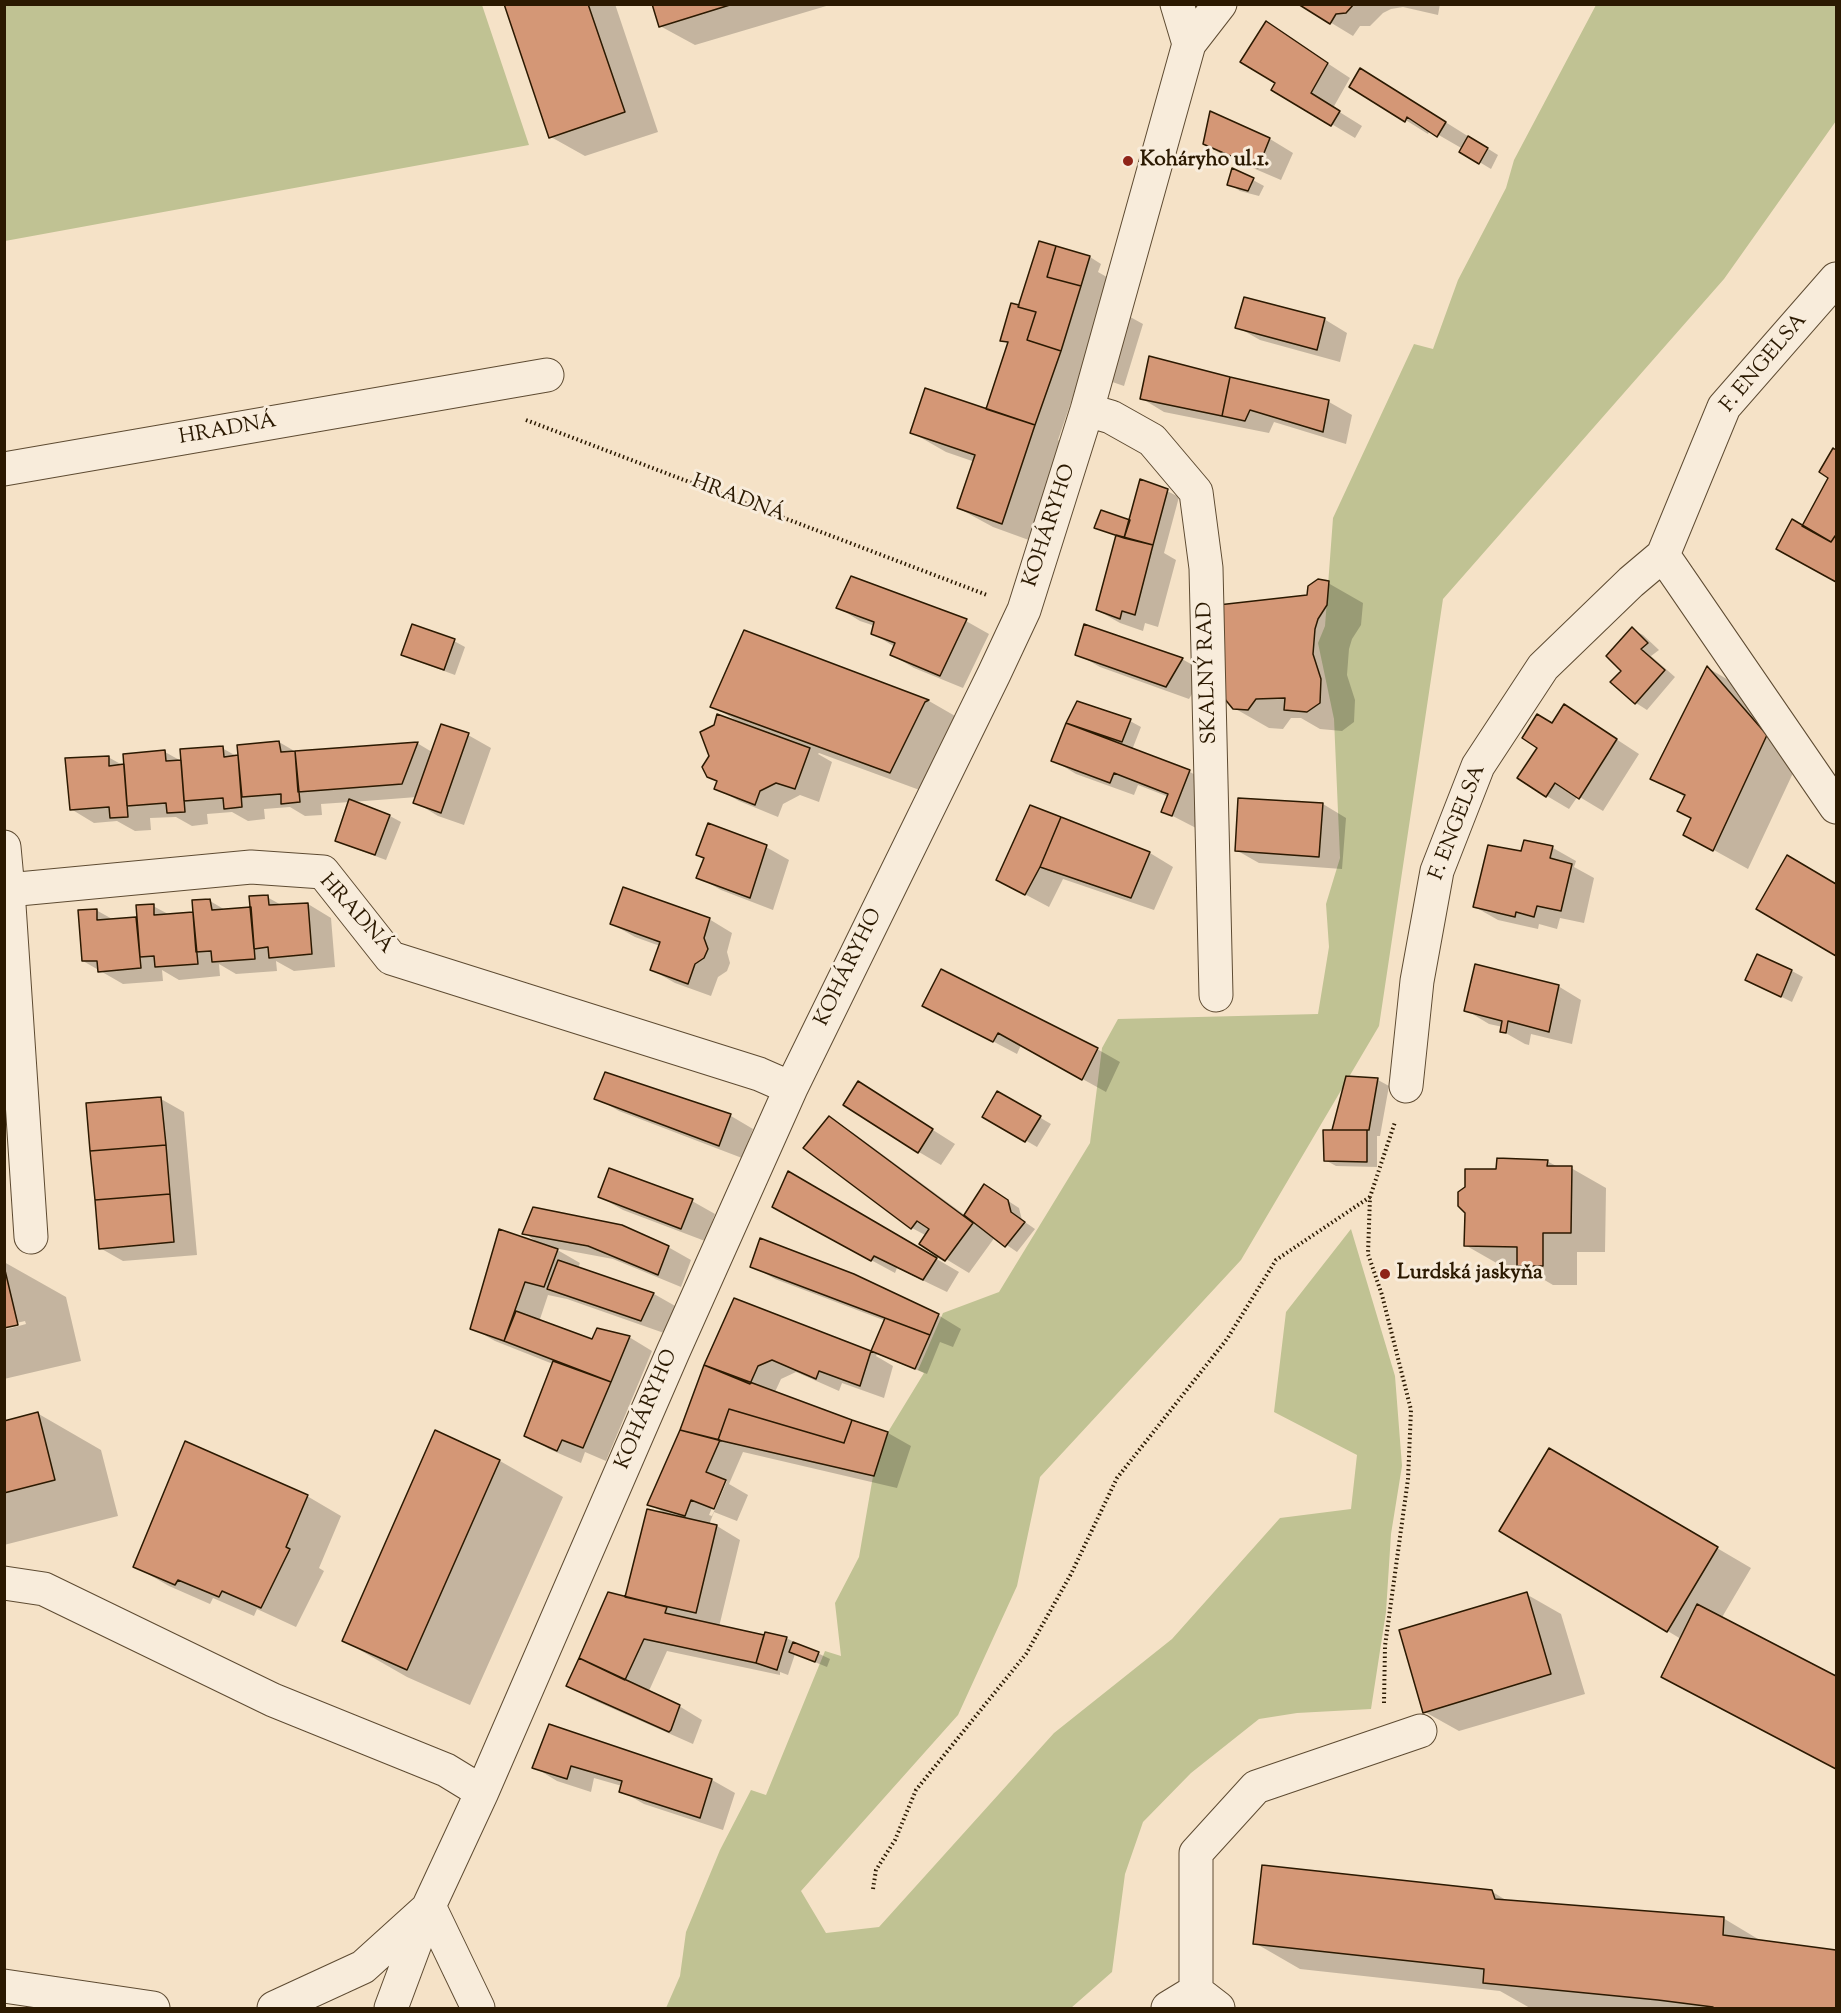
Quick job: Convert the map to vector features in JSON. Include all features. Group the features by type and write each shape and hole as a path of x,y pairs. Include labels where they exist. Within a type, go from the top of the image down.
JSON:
{"street":[{"path":"1177,4 1189,44"},
{"path":"1189,44 1220,4"},
{"name":"KOHÁRYHO","path":"391,2008 429,1906 482,1792 673,1352 791,1088 1024,610 1087,410 1189,44"},
{"name":"F. ENGELSA","path":"1406,1086 1417,981 1437,871 1478,766 1543,667 1631,582 1663,555 1724,407 1836,279"},
{"name":"HRADNÁ","path":"4,469 548,375"},
{"name":"SKALNÝ RAD","path":"1087,410 1111,417 1152,440 1196,492 1206,568 1216,995"},
{"path":"1663,555 1836,807"},
{"path":"4,847 31,1237"},
{"name":"HRADNÁ","path":"8,890 251,867 323,872 391,958 759,1074 791,1088"},
{"path":"4,1582 44,1589 273,1700 446,1770 482,1792"},
{"path":"1168,2008 1207,2000 1196,1853 1256,1787 1420,1731"},
{"path":"429,1906 478,2008"},
{"name":"KOHÁRYHO","path":"274,2008 363,1967 429,1906"},
{"path":"4,1986 153,2008"}],"path":[{"name":"HRADNÁ","path":"519,417 1024,610"},
{"path":"1384,1743 1385,1646 1408,1479 1411,1410 1382,1294 1368,1254 1370,1197 1406,1086"},
{"path":"873,1889 876,1870 895,1840 916,1790 1026,1654 1071,1574 1118,1478 1227,1339 1276,1260 1370,1197"}],"green space":[{"path":"5,4 482,5 529,145 5,241"},
{"path":"1596,5 1836,5 1836,121 1724,279 1443,599 1379,1026 1241,1260 1040,1477 1017,1586 958,1715 801,1891 826,1933 879,1927 1054,1733 1172,1639 1280,1518 1351,1509 1357,1455 1274,1412 1286,1312 1351,1229 1395,1376 1402,1466 1391,1534 1386,1612 1371,1709 1297,1713 1259,1719 1191,1773 1143,1822 1125,1874 1112,1972 1071,2008 666,2008 680,1976 686,1932 720,1850 751,1790 766,1795 825,1651 841,1656 835,1603 859,1557 873,1476 888,1432 924,1373 918,1370 943,1313 999,1292 1090,1143 1102,1048 1118,1019 1318,1014 1329,947 1326,904 1340,858 1334,719 1318,643 1325,626 1333,518 1414,344 1433,349 1458,280 1506,188 1514,160"}],"building":[{"path":"504,4 588,4 625,112 549,138"},
{"path":"652,4 733,4 659,27"},
{"path":"1298,4 1354,4 1346,13 1336,14 1330,24"},
{"path":"1266,21 1328,63 1311,93 1340,111 1331,126 1271,90 1275,83 1240,62"},
{"path":"1360,68 1446,122 1437,137 1407,117 1405,122 1349,87"},
{"path":"1210,111 1270,138 1258,168 1203,144"},
{"path":"1468,136 1488,148 1479,164 1459,152"},
{"path":"1232,168 1254,178 1248,191 1227,185"},
{"path":"1039,241 1056,246 1047,277 1081,286 1061,351 1027,340 1036,312 1018,307"},
{"path":"1056,246 1090,256 1081,286 1047,277"},
{"path":"1244,297 1325,318 1317,350 1235,328"},
{"path":"1011,303 1036,312 1027,340 1061,351 1035,425 986,409 1008,342 1000,341"},
{"path":"1149,356 1230,377 1222,416 1140,399"},
{"path":"1230,377 1329,400 1323,432 1250,410 1245,421 1222,416"},
{"path":"925,388 1035,425 1002,524 957,508 975,455 910,433"},
{"path":"1833,448 1836,450 1836,538 1835,536 1831,542 1802,526 1828,478 1819,472"},
{"path":"1140,479 1168,489 1153,545 1124,538"},
{"path":"1101,510 1130,520 1124,538 1094,528"},
{"path":"1792,519 1831,542 1835,536 1836,582 1776,549"},
{"path":"1116,535 1153,545 1135,615 1122,611 1120,619 1096,610"},
{"path":"851,576 967,619 940,676 890,655 895,643 871,634 874,622 836,608"},
{"path":"1318,579 1329,581 1327,605 1315,629 1313,654 1321,679 1320,703 1307,712 1284,710 1285,698 1256,699 1248,710 1233,709 1224,698 1218,605 1307,595 1308,586"},
{"path":"412,624 455,639 444,670 401,655"},
{"path":"1084,624 1183,658 1166,687 1075,655"},
{"path":"1632,627 1648,643 1641,649 1665,670 1635,704 1610,682 1621,671 1606,656"},
{"path":"744,630 929,700 925,702 890,773 710,707"},
{"path":"1707,666 1767,735 1713,851 1683,835 1691,818 1677,811 1685,795 1650,779"},
{"path":"1077,701 1131,719 1122,742 1066,723"},
{"path":"1564,704 1617,739 1579,799 1555,783 1546,797 1517,778 1537,748 1522,738 1537,714 1552,723"},
{"path":"717,714 810,748 795,789 776,783 760,791 755,805 714,789 717,781 707,777 702,767 709,756 700,732 714,725"},
{"path":"1066,723 1190,770 1172,816 1161,812 1168,794 1114,773 1110,783 1051,761"},
{"path":"441,724 469,733 441,813 413,803"},
{"path":"279,741 281,752 295,751 300,802 281,804 281,794 242,797 237,745"},
{"path":"418,742 402,784 298,792 295,751"},
{"path":"223,746 224,757 238,755 242,807 224,809 223,798 184,801 180,749"},
{"path":"165,750 166,761 181,760 185,812 167,813 166,803 127,806 123,754"},
{"path":"109,756 109,766 124,764 128,817 110,818 109,807 70,810 65,758"},
{"path":"1238,798 1323,803 1319,857 1235,851"},
{"path":"349,799 390,815 375,855 335,841"},
{"path":"1030,805 1061,817 1040,867 1025,895 996,880"},
{"path":"1061,817 1150,852 1131,898 1040,867"},
{"path":"708,823 767,845 750,898 696,878 704,858 696,855"},
{"path":"1524,840 1553,846 1550,858 1572,864 1561,911 1537,906 1534,917 1516,912 1515,917 1473,907 1488,845 1521,851"},
{"path":"1787,855 1836,884 1836,956 1756,909"},
{"path":"623,887 710,918 704,938 708,949 704,958 695,964 688,984 650,970 660,942 610,924"},
{"path":"268,895 269,905 308,903 312,954 269,958 268,947 254,949 249,896"},
{"path":"210,899 212,910 251,907 255,959 212,962 211,951 196,952 192,900"},
{"path":"154,904 154,915 193,912 198,964 155,967 154,956 140,957 136,905"},
{"path":"97,909 97,920 136,917 141,968 98,972 97,961 82,961 78,910"},
{"path":"1757,954 1792,970 1781,997 1745,980"},
{"path":"1475,964 1559,985 1549,1032 1508,1021 1506,1033 1500,1032 1502,1021 1464,1011"},
{"path":"941,969 1098,1048 1082,1080 998,1033 993,1042 922,1006"},
{"path":"605,1072 731,1114 719,1146 594,1099"},
{"path":"1346,1076 1378,1078 1369,1130 1332,1130"},
{"path":"858,1081 933,1129 918,1153 843,1105"},
{"path":"997,1091 1041,1116 1025,1142 982,1117"},
{"path":"161,1097 166,1145 90,1151 86,1103"},
{"path":"829,1116 973,1223 945,1261 919,1244 929,1229 917,1221 911,1229 803,1148"},
{"path":"1323,1130 1367,1130 1367,1162 1324,1161"},
{"path":"166,1145 170,1194 95,1200 90,1151"},
{"path":"1497,1158 1548,1160 1547,1166 1572,1166 1571,1233 1543,1233 1543,1266 1517,1266 1517,1247 1464,1246 1465,1213 1458,1206 1458,1192 1465,1187 1465,1169 1496,1169"},
{"path":"609,1168 693,1199 681,1229 598,1197"},
{"path":"788,1171 937,1258 923,1280 874,1256 871,1261 772,1207"},
{"path":"984,1184 1008,1200 1011,1212 1025,1222 1005,1247 964,1215"},
{"path":"170,1194 174,1242 99,1249 95,1200"},
{"path":"533,1207 622,1225 669,1246 658,1275 588,1246 522,1234"},
{"path":"499,1229 558,1249 544,1287 525,1282 504,1341 470,1329"},
{"path":"760,1238 854,1274 939,1314 930,1335 750,1267"},
{"path":"558,1260 654,1293 641,1321 547,1289"},
{"path":"4,1266 18,1325 4,1328"},
{"path":"734,1298 871,1351 860,1386 819,1371 816,1379 772,1360 758,1366 750,1384 704,1365"},
{"path":"516,1311 592,1339 597,1328 630,1336 611,1382 504,1341"},
{"path":"885,1318 930,1335 915,1369 871,1351"},
{"path":"553,1361 611,1382 583,1448 562,1440 557,1451 524,1436"},
{"path":"704,1365 852,1420 844,1443 729,1409 718,1440 680,1430"},
{"path":"729,1409 844,1443 852,1420 888,1432 874,1476 718,1440"},
{"path":"38,1412 55,1480 4,1493 4,1421"},
{"path":"435,1430 500,1460 407,1670 342,1641"},
{"path":"680,1430 720,1440 706,1472 726,1480 714,1509 691,1500 685,1516 647,1505"},
{"path":"185,1441 308,1495 286,1547 290,1549 261,1608 222,1591 219,1597 178,1580 175,1585 133,1567"},
{"path":"1549,1448 1718,1547 1667,1632 1499,1531"},
{"path":"647,1509 717,1525 696,1613 625,1597"},
{"path":"608,1592 667,1607 665,1613 764,1635 756,1663 644,1639 625,1680 579,1658"},
{"path":"1527,1592 1551,1674 1423,1713 1399,1630"},
{"path":"1697,1604 1836,1676 1836,1769 1661,1677"},
{"path":"765,1632 787,1637 777,1670 756,1663"},
{"path":"793,1642 819,1652 815,1662 789,1652"},
{"path":"579,1658 680,1705 671,1730 669,1732 566,1686"},
{"path":"549,1724 712,1779 700,1818 619,1792 622,1781 571,1766 567,1779 532,1768"},
{"path":"1262,1865 1492,1890 1495,1899 1724,1917 1723,1935 1836,1950 1836,2008 1712,2008 1658,2000 1483,1983 1484,1969 1253,1944"}],"place":[{"name":"Koháryho ul.1.","path":"1128,161"},
{"name":"Lurdská jaskyňa","path":"1385,1274"}]}
